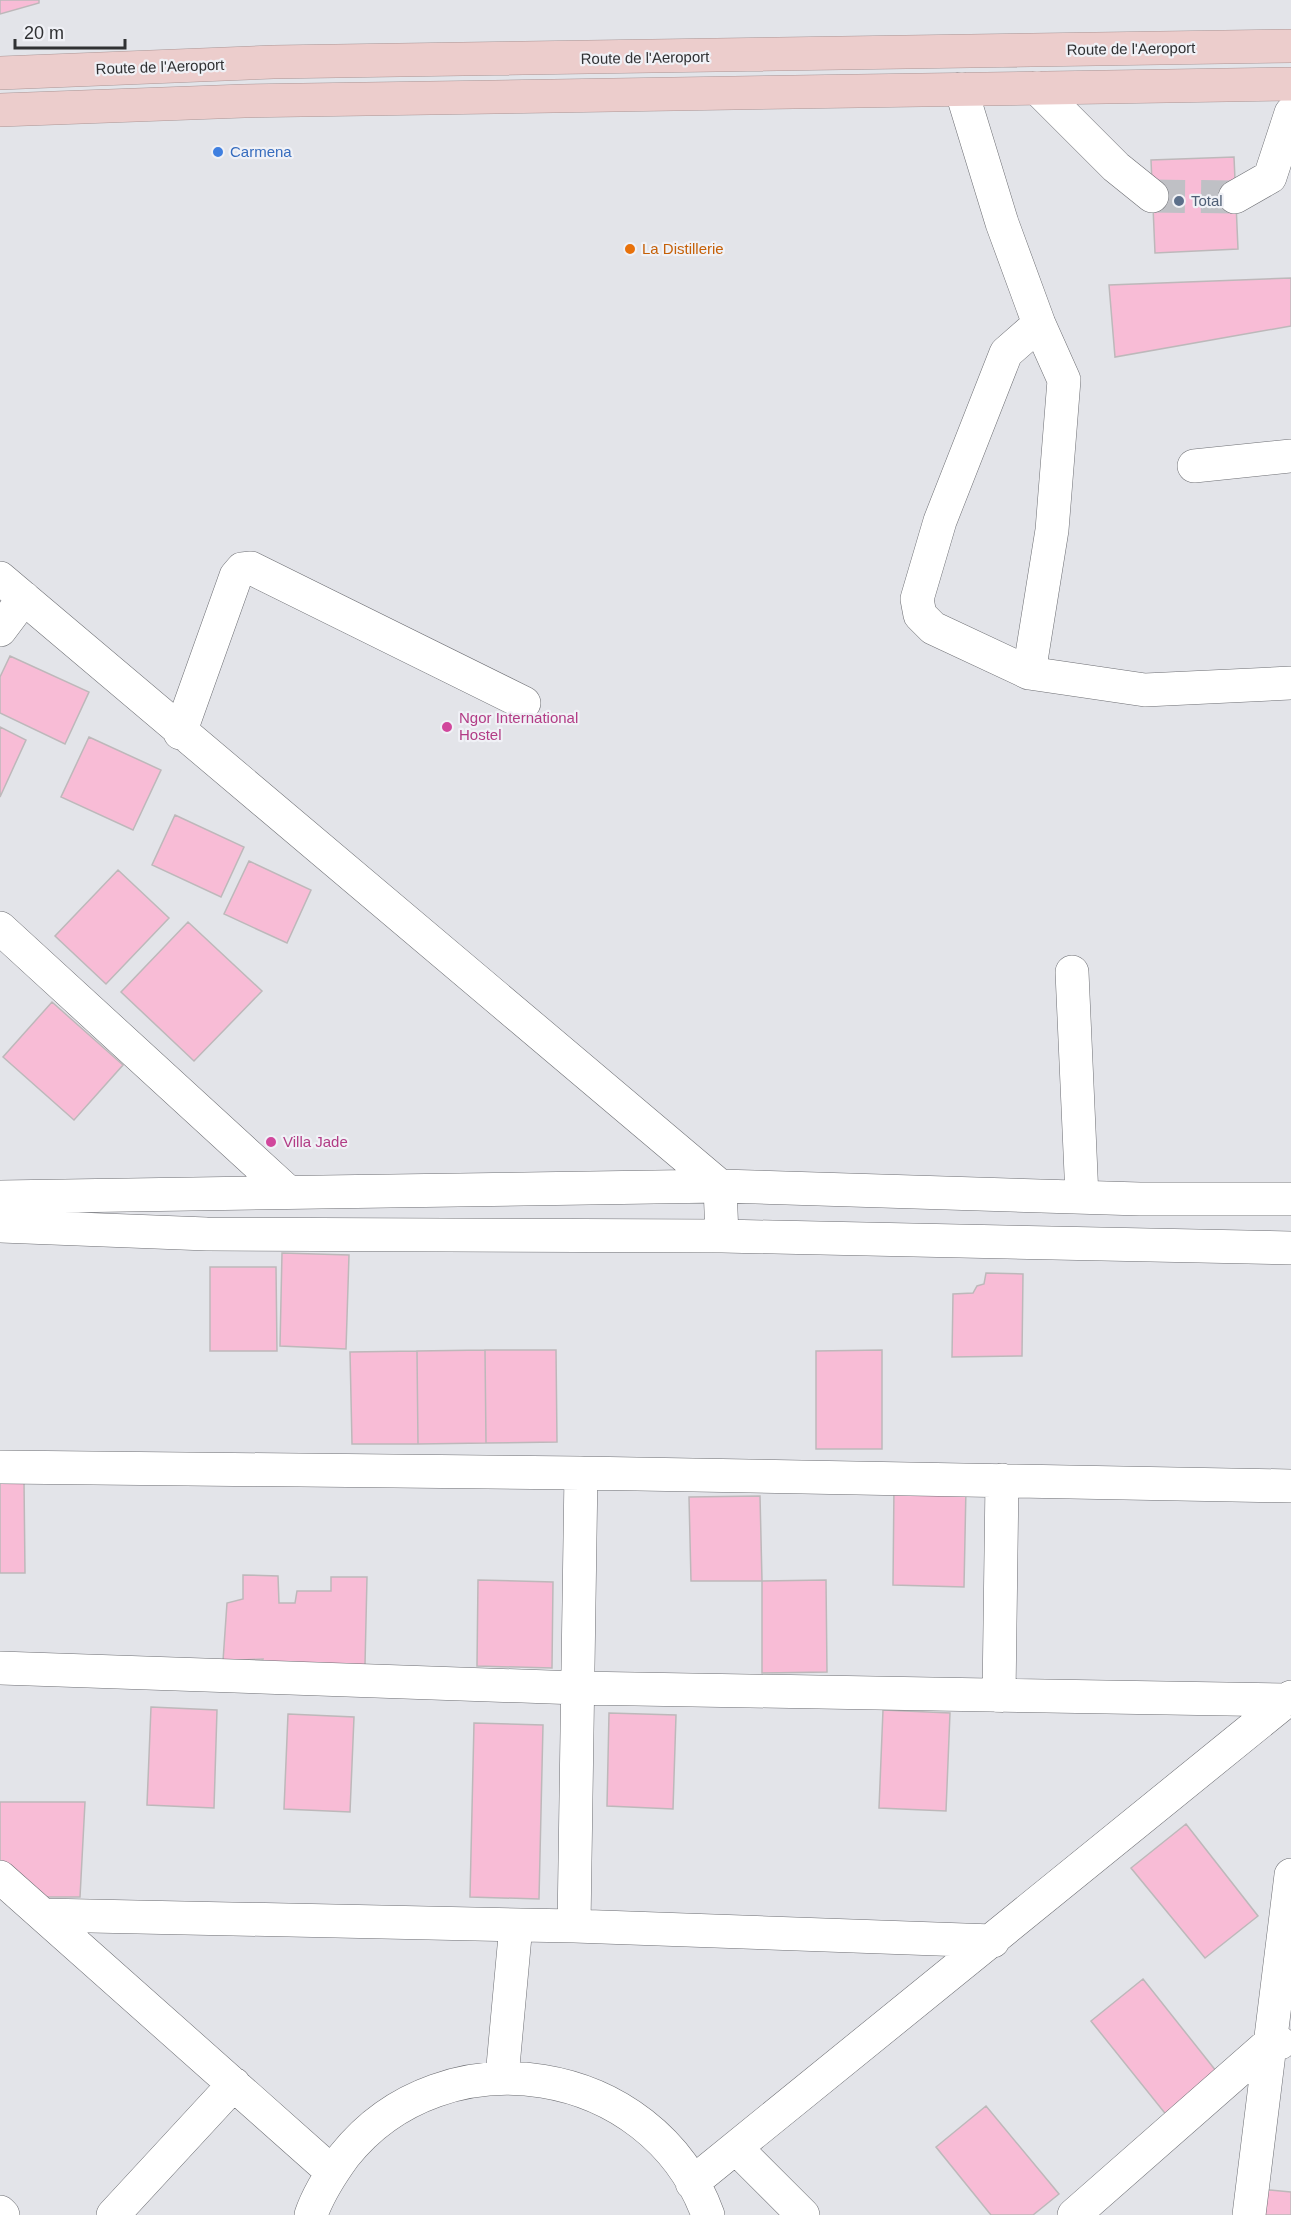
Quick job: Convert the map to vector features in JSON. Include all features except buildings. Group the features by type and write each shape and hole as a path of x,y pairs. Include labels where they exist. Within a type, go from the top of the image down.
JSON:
{"highway":[{"name":"Route de l'Aeroport","path":"0,73 273,62 1291,46"},
{"path":"0,110 244,101 1291,84"}],"street":[{"path":"1037,88 1116,167 1152,196"},
{"path":"961,89 1002,223 1039,324 1064,380 1052,530 1029,673"},
{"path":"1235,197 1270,177 1291,113"},
{"path":"1039,324 1006,353 940,521 917,599 920,615 933,628 1029,673 1145,690 1291,683"},
{"path":"1194,466 1291,456"},
{"path":"180,733 236,576 242,569 250,568 524,703"},
{"path":"0,630 12,588 180,733 720,1186 722,1236"},
{"path":"0,928 287,1191"},
{"path":"1072,972 1082,1197"},
{"path":"0,1197 720,1186 1082,1197 1291,1199"},
{"path":"0,1226 207,1234 722,1236 1291,1248"},
{"path":"0,1467 581,1473 1291,1486"},
{"path":"574,1926 581,1473"},
{"path":"999,1696 1002,1480"},
{"path":"0,1668 578,1688 1289,1699"},
{"path":"692,2182 993,1941 1289,1699"},
{"path":"1249,2215 1281,2043 1291,1875"},
{"path":"0,1877 332,2172"},
{"path":"44,1915 574,1926 993,1941"},
{"path":"502,2077 516,1925"},
{"path":"1074,2215 1281,2043"},
{"path":"310,2215 332,2172 357,2141 381,2120 408,2102 438,2089 470,2081 502,2077 534,2079 567,2085 625,2112 651,2132 674,2156 692,2182 708,2215"},
{"path":"113,2215 234,2084"},
{"path":"736,2148 803,2215"}],"tunnel":[{"path":"1152,196 1235,197"}],"place":[{"name":"Carmena","path":"218,152"},
{"name":"Total","path":"1179,201"},
{"name":"La Distillerie","path":"630,249"},
{"name":"Ngor International Hostel","path":"447,727"},
{"name":"Villa Jade","path":"271,1142"}]}
